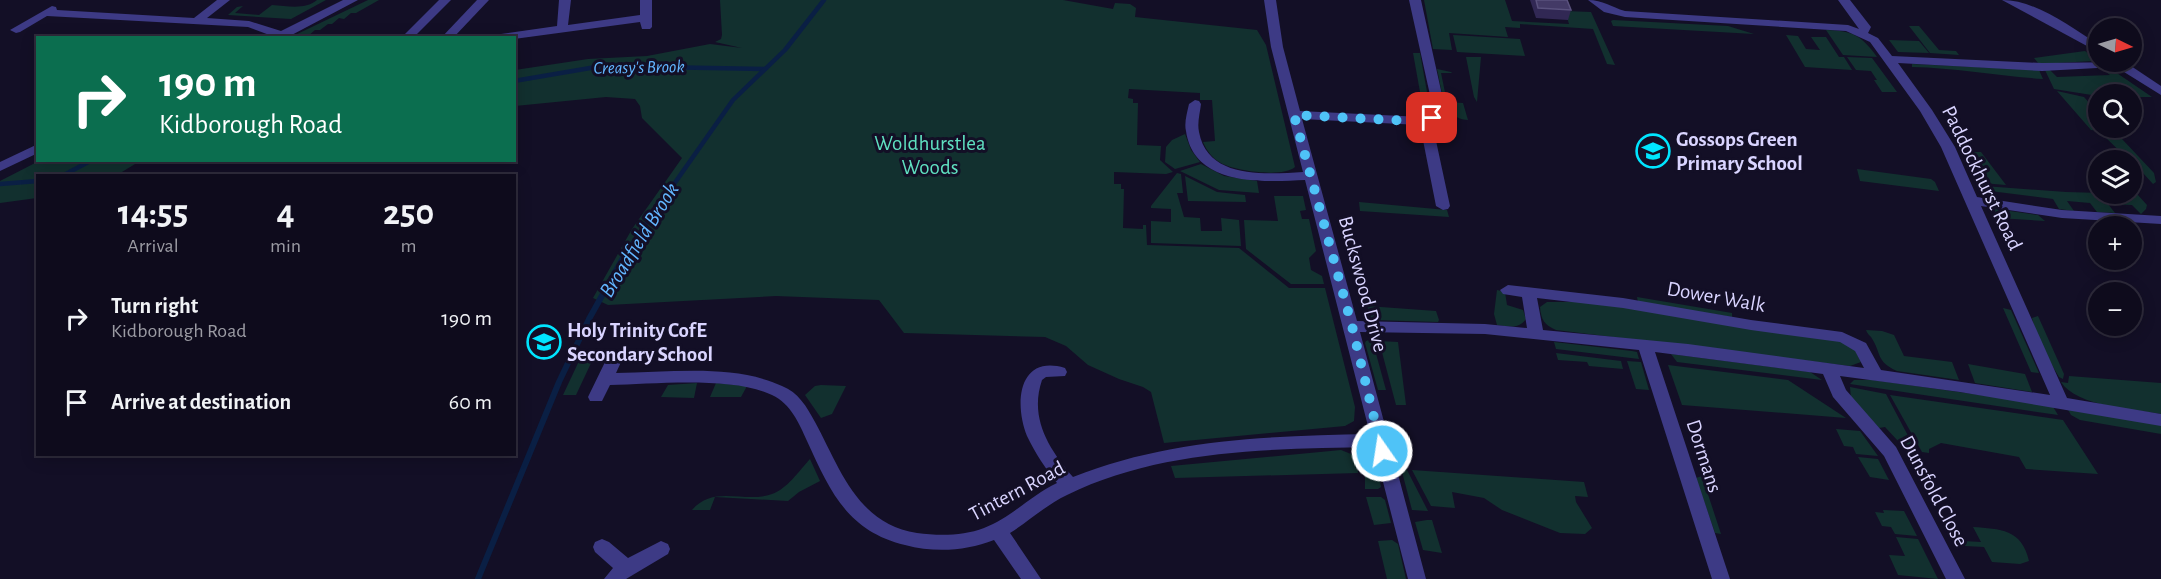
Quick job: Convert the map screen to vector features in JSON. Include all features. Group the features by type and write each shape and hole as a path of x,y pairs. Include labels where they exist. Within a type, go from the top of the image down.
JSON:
{"street":[{"path":"197,21 224,0"},
{"path":"16,30 50,11 257,26 278,36 352,0"},
{"path":"413,36 411,34 445,0"},
{"path":"448,36 483,0"},
{"path":"562,29 565,0"},
{"path":"509,36 562,29 646,23 646,0"},
{"name":"Buckswood Drive","path":"1270,0 1277,47 1294,115 1352,326 1417,579"},
{"path":"1294,115 1425,121 1437,114 1438,104 1415,0"},
{"path":"1594,0 1604,8 1625,15 1840,27 1862,33 1865,27 1844,0"},
{"path":"2008,0 2054,22 2088,43"},
{"name":"Paddockhurst Road","path":"1862,33 1874,40 1889,59 1940,133 1973,201 2061,402"},
{"path":"1889,59 2042,67 2088,66"},
{"path":"2133,72 2161,91"},
{"path":"1195,104 1192,127 1194,138 1203,155 1215,166 1238,175 1311,176"},
{"path":"1425,121 1443,206"},
{"path":"0,167 36,149"},
{"path":"1973,201 2053,213 2161,220"},
{"name":"Dower Walk","path":"1508,290 1623,303 1751,325 1842,337 1866,351 1875,375"},
{"path":"1529,292 1536,334"},
{"path":"1352,326 1454,328 1645,346 1875,375 2061,402 2161,420"},
{"name":"Dormans","path":"1645,346 1721,579"},
{"path":"596,397 614,360"},
{"name":"Dunsfold Close","path":"1829,369 1839,393 1890,452 1956,579"},
{"path":"1059,372 1043,371 1035,377 1029,411 1038,444 1070,486"},
{"name":"Tintern Road","path":"605,379 722,378 761,384 777,390 789,398 801,411 850,506 885,531 926,542 975,539 998,531 1047,497 1070,486 1130,466 1182,454 1272,445 1380,440"},
{"path":"998,531 1032,579"},
{"path":"602,547 620,574 661,549"}],"green space":[{"path":"317,0 326,0 291,19 228,15 237,7 243,6 235,13 259,15 272,5 302,6"},
{"path":"368,0 379,0 356,13 351,13 344,19 339,18 320,30 315,30 308,36 293,36"},
{"name":"Woldhurstlea Woods","path":"720,0 1063,0 1113,9 1115,3 1130,4 1136,8 1135,17 1257,30 1266,45 1295,167 1270,173 1237,169 1221,163 1210,154 1203,142 1215,141 1212,100 1200,100 1200,93 1129,89 1128,98 1133,99 1133,103 1138,103 1137,145 1161,146 1160,160 1173,172 1166,174 1114,172 1114,184 1121,184 1121,189 1124,189 1123,228 1143,229 1143,225 1146,225 1147,245 1239,248 1289,288 1325,288 1355,407 1354,421 1345,426 1164,443 1151,392 1088,365 1066,346 1045,337 904,333 879,300 776,296 608,305 593,298 632,229 682,158 642,118 640,106 635,99 606,97 516,106 516,70 588,59 647,56 710,44 742,48 715,42 721,39"},
{"path":"1424,0 1505,0 1512,21 1569,24 1565,11 1591,12 1615,65 1607,64 1593,29 1520,24 1520,28 1505,27 1508,37 1449,33 1452,50 1433,49"},
{"path":"1611,21 1728,26 1754,34 1613,26"},
{"path":"1909,26 1919,26 1939,50 1956,51 1959,55 1930,53"},
{"path":"1826,30 1856,36 1877,57 1843,55"},
{"path":"1453,35 1520,39 1525,56 1457,52"},
{"path":"1786,35 1798,36 1806,49 1820,50 1811,37 1826,37 1839,57 1844,57 1852,70 1805,67"},
{"path":"1889,40 1919,41 1929,53 1898,52"},
{"path":"2085,51 2088,53 2088,61 2039,64 2034,58"},
{"path":"1413,53 1420,53 1429,103 1422,103"},
{"path":"1466,57 1481,57 1477,102 1474,97"},
{"path":"1847,57 1872,58 1897,92 1882,92 1871,71 1856,70"},
{"path":"1912,64 2039,70 2043,79 1912,67"},
{"path":"1437,69 1452,73 1441,73 1447,102 1463,103 1468,120 1453,115 1449,109 1442,94"},
{"path":"2045,70 2050,70 2057,77 2110,75 2106,72 2115,72 2133,84 2088,84 2088,94 2054,89"},
{"path":"2142,90 2152,97 2142,97"},
{"path":"2057,91 2084,97 2088,102 2088,127"},
{"path":"1185,134 1191,150 1200,162 1175,169 1165,162 1166,147 1172,140"},
{"path":"2106,138 2122,139 2132,150 2119,150"},
{"path":"1968,152 1981,152 2006,185 1982,183"},
{"path":"2142,160 2154,173 2156,182 2153,184 2142,172"},
{"path":"37,162 138,162 119,174 36,174 36,198 0,203 0,181"},
{"path":"1201,164 1224,176 1257,181 1259,193 1219,190 1180,171"},
{"path":"1857,169 1931,179 1939,191 1860,181"},
{"path":"1177,173 1181,174 1183,193 1177,193 1184,217 1200,218 1201,231 1222,231 1221,218 1239,220 1241,246 1151,243 1151,221 1171,222 1171,209 1151,208 1151,206"},
{"path":"1185,176 1217,192 1245,195 1246,202 1188,201"},
{"path":"1984,186 2088,193 2088,203 2067,201 2074,211 2059,209 2053,199 1990,191 1990,199 1987,198"},
{"path":"1274,196 1303,196 1306,210 1300,211 1302,219 1309,219 1316,251 1309,258 1311,270 1322,276 1324,284 1291,284 1246,249 1244,220 1278,221"},
{"path":"2142,200 2147,205 2141,214 2132,205 2108,204 2142,204"},
{"path":"1359,202 1447,210 1449,217 1360,211"},
{"path":"2091,204 2108,204 2115,213 2097,212"},
{"path":"1994,210 2038,215 2045,221 1998,218"},
{"path":"1497,290 1505,292 1507,305 1523,310 1526,319 1520,325 1497,325 1494,314"},
{"path":"1637,297 1732,313 1732,317 1638,302"},
{"path":"1547,302 1582,302 1621,307 1841,341 1854,348 1861,362 1850,366 1556,330 1546,324 1541,315 1540,307"},
{"path":"1367,306 1436,311 1439,320 1438,322 1372,320"},
{"path":"2003,308 2011,310 2039,373 2031,372"},
{"path":"2038,316 2064,374 2063,379 2055,370 2037,333 2032,318"},
{"path":"1866,330 1882,331 1894,335 1904,356 1952,362 1959,380 1897,371 1885,364"},
{"path":"1372,339 1386,390 1378,390 1365,343"},
{"path":"1379,341 1398,342 1406,405 1396,405"},
{"path":"1554,342 1637,352 1639,359 1556,349"},
{"path":"1556,353 1621,361 1623,369 1589,366 1587,362 1558,360"},
{"path":"1671,354 1810,372 1822,380 1677,362"},
{"path":"579,361 592,361 576,395 563,395"},
{"path":"1627,361 1641,362 1649,390 1636,389"},
{"path":"1968,364 2025,374 2032,392 1975,383"},
{"path":"1668,365 1788,380 1846,418 1682,405"},
{"path":"2069,376 2161,383 2161,414 2107,406 2080,397 2061,382 2068,383"},
{"path":"1854,380 1873,380 2052,405 2058,415 1850,384"},
{"path":"697,383 694,398 661,397 668,385"},
{"path":"716,383 747,386 741,397 710,397"},
{"path":"815,386 846,386 832,414 821,418 805,395"},
{"path":"1850,387 1886,394 1915,449 1898,441 1885,427 1879,428 1851,398"},
{"path":"1890,395 2063,420 2098,474 2026,469 2019,457 1941,443 1929,449 1929,453 1922,452"},
{"path":"2067,408 2161,425 2161,434 2080,420 2071,415"},
{"path":"1836,429 1860,431 1878,456 1856,454 1853,447 1844,446"},
{"path":"1341,450 1356,456 1358,473 1175,478 1171,466"},
{"path":"1365,456 1377,467 1381,487 1378,489 1365,489"},
{"path":"1858,457 1878,459 1889,480 1870,477"},
{"path":"810,459 820,481 799,492 788,501 715,497 751,497 777,492 788,484"},
{"path":"1401,468 1406,468 1428,511 1412,510"},
{"path":"1412,470 1584,482 1588,497 1575,496 1576,502 1592,528 1585,534 1560,533 1502,510 1484,498 1452,492 1455,508 1431,506"},
{"path":"1702,476 1721,534 1715,533 1696,478"},
{"path":"715,497 710,510 692,510 701,502"},
{"path":"1366,497 1381,497 1385,500 1391,523 1374,525"},
{"path":"1883,510 1904,511 1917,536 1895,534 1891,527 1882,526 1875,512 1884,513"},
{"path":"1432,520 1442,553 1423,550 1415,522"},
{"path":"1973,527 2001,530 2015,537 2026,550 2029,561 2020,564 1992,562 1984,547 1965,546 1963,541 1981,542"},
{"path":"1896,537 1918,539 1938,579 1898,575 1889,555 1905,556"},
{"path":"1392,540 1398,544 1406,579 1387,579 1378,541"}],"building":[{"path":"1536,0 1567,0 1571,10 1538,8"}],"waterway":[{"name":"Broadfield Brook","path":"627,251 733,100 785,50 824,0"},
{"name":"Creasy's Brook","path":"516,81 602,66 765,69"},
{"name":"Creasy's Brook","path":"66,174 88,162"},
{"name":"Creasy's Brook","path":"0,184 36,181"},
{"name":"Broadfield Brook","path":"478,579 559,382 589,319 628,249"}],"place":[{"name":"Gossops Green Primary School","path":"1653,151"},
{"name":"Holy Trinity CofE Secondary School","path":"544,342"}],"route":[{"path":"1382,451 1352,326 1294,115 1410,121 1425,121 1432,118"}]}
